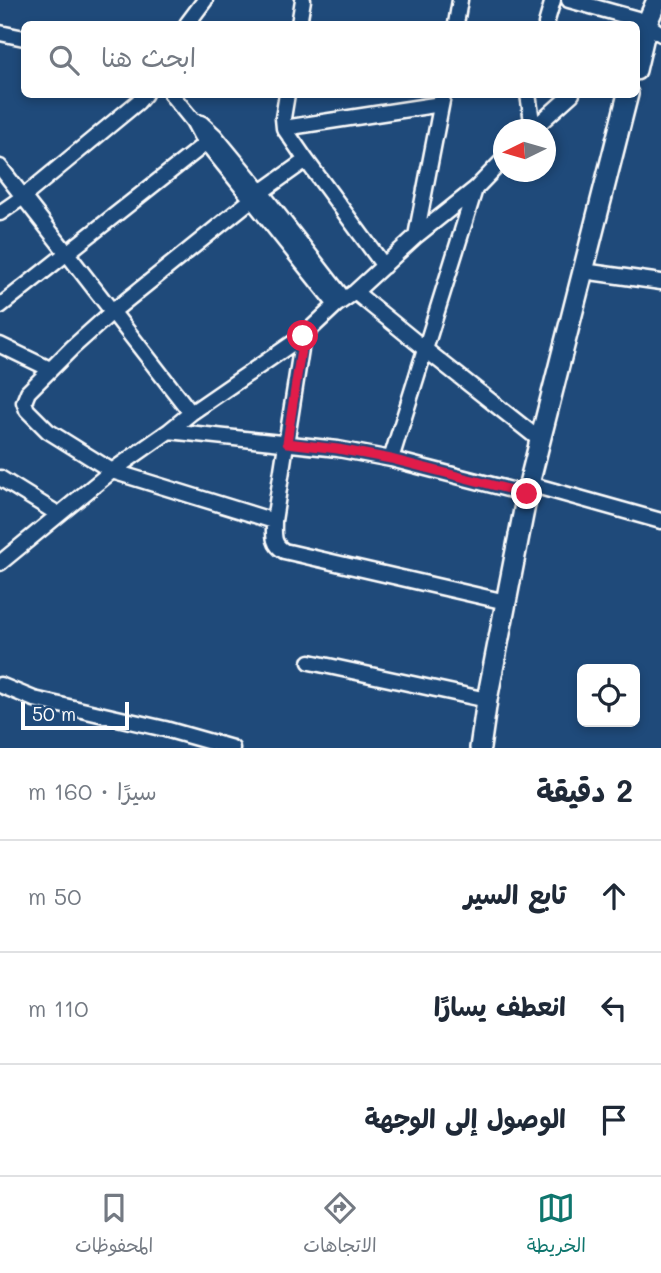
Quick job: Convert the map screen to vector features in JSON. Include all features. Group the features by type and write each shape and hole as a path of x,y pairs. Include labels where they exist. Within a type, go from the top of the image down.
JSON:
{"street":[{"path":"189,21 205,0"},
{"path":"300,21 303,0"},
{"path":"456,21 460,0"},
{"path":"547,21 553,0"},
{"path":"569,0 630,21"},
{"path":"640,60 657,0"},
{"path":"0,33 21,37"},
{"path":"0,213 142,98"},
{"path":"174,98 193,121 198,132 211,139 345,298 426,350 540,440"},
{"path":"287,98 284,128 384,266"},
{"path":"529,98 532,119"},
{"path":"544,119 568,98"},
{"path":"480,748 528,489 627,98"},
{"path":"284,128 442,99 416,236"},
{"path":"0,306 211,139"},
{"path":"274,521 112,471 48,431 27,410 24,402 28,392 50,369 112,312 306,160"},
{"path":"0,167 191,413"},
{"path":"0,562 112,471 303,336 416,236 475,189 493,170"},
{"path":"391,459 475,189"},
{"path":"583,271 661,282"},
{"path":"303,336 274,521 274,541 279,548 506,602"},
{"path":"0,345 50,369"},
{"path":"169,431 338,449 528,489 661,521"},
{"path":"0,478 58,514"},
{"path":"310,662 487,699"},
{"path":"0,685 34,699 232,748"}],"route":[{"path":"303,336 287,443 391,459 527,494"}]}
